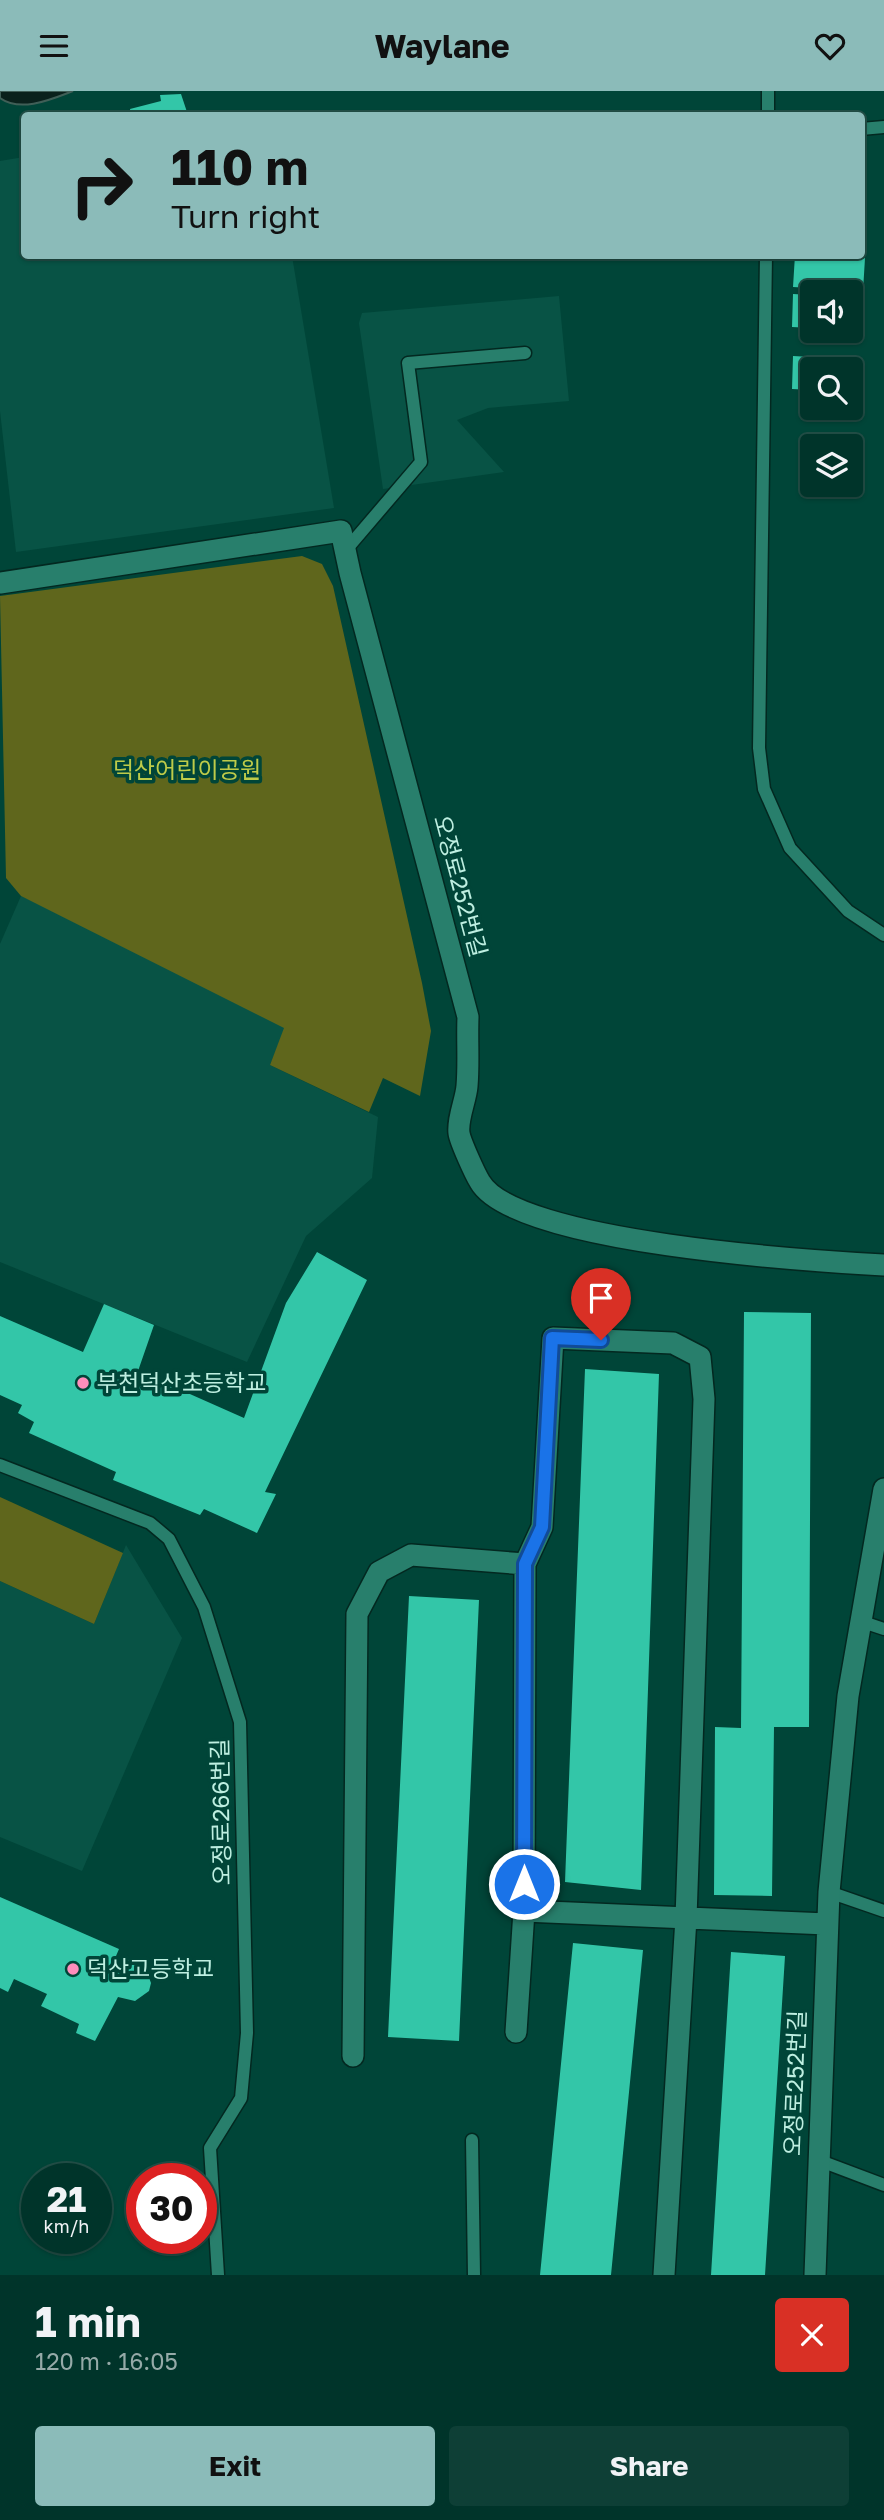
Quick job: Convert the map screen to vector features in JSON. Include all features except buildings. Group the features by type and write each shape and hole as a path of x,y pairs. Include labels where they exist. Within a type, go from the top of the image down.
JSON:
{"street":[{"path":"0,583 341,531 345,551"},
{"name":"오정로252번길","path":"345,551 468,1017 467,1085 459,1133 481,1184 506,1205 553,1223 648,1242 780,1259 884,1265"},
{"path":"516,2032 524,1911 525,1564 542,1527 552,1338 673,1343 700,1357 704,1399 686,1918 664,2275"},
{"name":"오정로252번길","path":"816,2275 829,1892 848,1696 884,1489"},
{"path":"353,2056 357,1614 379,1572 411,1555 525,1564"},
{"path":"524,1911 827,1924"}],"lane":[{"path":"768,91 768,112"},
{"path":"865,129 884,127"},
{"path":"766,259 759,748 764,789 790,848 848,911 884,935"},
{"path":"345,551 421,462 408,363 525,353"},
{"name":"오정로266번길","path":"0,1465 150,1523 169,1539 204,1607 240,1722 247,2033 241,2098 210,2148 218,2275"},
{"path":"860,1621 884,1629"},
{"path":"829,1892 884,1911"},
{"path":"472,2140 474,2275"},
{"path":"818,2160 884,2185"}],"shaded area":[{"path":"0,91 73,91 46,101 17,104 0,98"},
{"path":"21,158 21,259 292,259 334,508 16,552 0,411 0,161"},
{"path":"559,296 569,401 488,408 457,420 504,472 383,489 359,323 362,313"},
{"path":"21,896 290,1016 270,1065 378,1117 372,1178 306,1236 247,1362 0,1262 0,944"},
{"path":"126,1545 182,1638 82,1871 0,1837 0,1581 94,1624"}],"green space":[{"name":"덕산어린이공원","path":"302,556 322,564 333,586 431,1031 420,1096 383,1078 369,1112 270,1065 284,1028 21,896 6,878 0,596"},
{"path":"0,1497 123,1553 94,1624 0,1581"}],"place":[{"name":"부천덕산초등학교","path":"83,1383"},
{"name":"덕산고등학교","path":"73,1969"}],"route":[{"path":"524,1884 525,1564 542,1527 552,1338 601,1340"}]}
